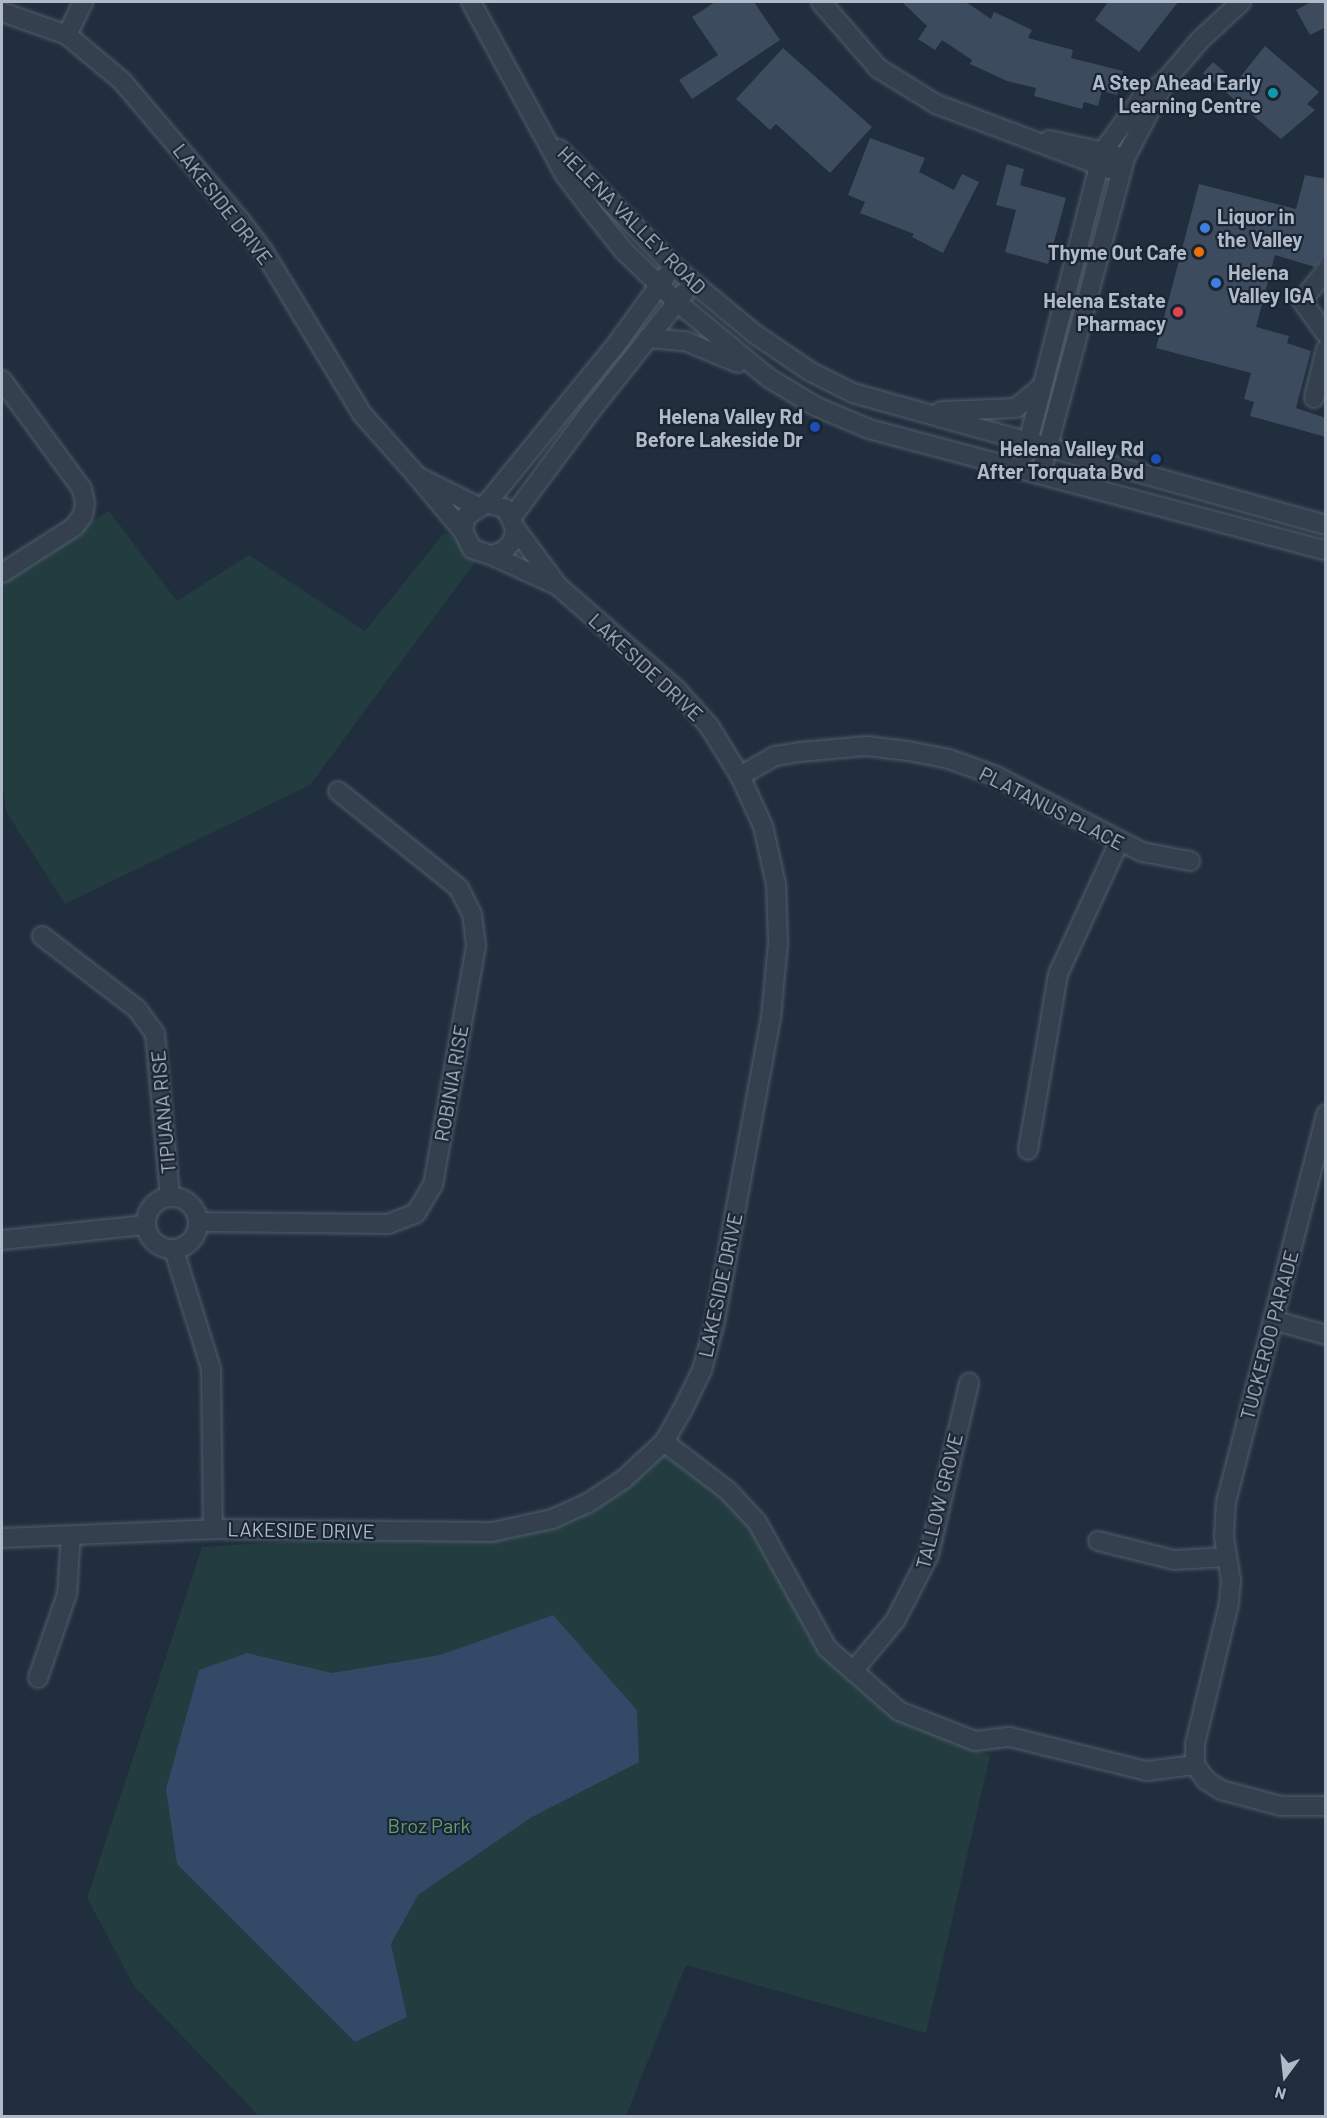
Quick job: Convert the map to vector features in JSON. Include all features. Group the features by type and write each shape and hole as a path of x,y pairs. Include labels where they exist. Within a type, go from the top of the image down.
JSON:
{"street":[{"path":"67,35 83,2"},
{"name":"HELENA VALLEY ROAD","path":"471,2 544,132 564,175 624,251 677,302 769,378 815,406 869,429 1023,467 1326,550"},
{"path":"821,2 878,68 936,104 1018,135 1122,165"},
{"path":"1041,472 1122,165 1166,81 1200,40 1241,2"},
{"name":"LAKESIDE DRIVE","path":"2,12 67,35 122,81 239,219 264,252 362,414 463,531 472,549 491,555 558,586"},
{"path":"1023,467 1039,389 1101,158 1142,98 1166,81"},
{"name":"HELENA VALLEY ROAD","path":"544,132 674,267 755,334 812,372 853,393 1326,525"},
{"path":"463,531 466,516 482,505 616,345 659,284 674,267"},
{"path":"1326,271 1302,301 1326,334"},
{"path":"491,555 504,551 513,541 514,522 648,338 694,283"},
{"path":"648,338 685,341 769,378"},
{"path":"1314,398 1326,349"},
{"path":"2,380 82,489 85,503 83,515 74,527 2,573"},
{"path":"921,412 1016,408 1039,389"},
{"name":"LAKESIDE DRIVE","path":"2,1538 213,1529 492,1532 552,1519 588,1503 624,1479 664,1442 702,1370 715,1322 771,1018 778,943 776,884 763,826 740,776 709,726 678,690 558,586 506,509 482,505 417,476"},
{"name":"PLATANUS PLACE","path":"740,776 775,756 800,752 867,746 908,751 949,759 996,776 1142,852 1190,861"},
{"name":"ROBINIA RISE","path":"199,1222 388,1224 416,1213 433,1185 476,946 472,914 459,888 338,791"},
{"path":"1028,1150 1058,974 1119,842"},
{"name":"TIPUANA RISE","path":"42,936 137,1009 155,1034 170,1197"},
{"name":"TUCKEROO PARADE","path":"1195,1765 1196,1744 1226,1628 1231,1580 1227,1557 1226,1502 1326,1114"},
{"name":"TIPUANA RISE","path":"146,1226 152,1206 170,1197 189,1203 199,1222"},
{"path":"2,1240 146,1226 155,1244 174,1250 192,1240 199,1222"},
{"path":"174,1250 211,1369 213,1529"},
{"path":"1273,1320 1326,1335"},
{"name":"TALLOW GROVE","path":"853,1671 896,1621 929,1555 969,1383"},
{"path":"664,1442 728,1491 758,1522 813,1628 827,1648 899,1711 975,1741 1010,1737 1146,1771 1195,1765 1206,1780 1221,1790 1281,1806 1326,1806"},
{"path":"38,1678 67,1594 71,1536"},
{"path":"1098,1541 1174,1560 1227,1557"}],"green space":[{"path":"109,511 177,601 249,555 365,631 445,532 481,554 310,785 65,904 7,813 2,784 2,575"},
{"name":"Broz Park","path":"664,1442 728,1491 813,1628 899,1711 990,1756 926,2033 686,1965 626,2116 259,2116 134,1986 87,1898 202,1547 438,1532 551,1519"}],"water":[{"path":"553,1615 637,1710 639,1762 532,1817 418,1895 391,1944 407,2017 355,2042 177,1864 166,1789 199,1670 247,1653 332,1673 440,1655"}],"building":[{"path":"715,2 754,2 780,40 692,99 679,80 718,55 692,17"},
{"path":"902,2 966,2 991,19 994,12 1032,30 1028,38 1073,50 1071,58 1123,71 1117,95 1102,91 1098,106 1084,102 1082,109 1034,96 1036,88 1007,81 970,64 972,60 942,40 935,50 918,39 927,26"},
{"path":"1108,2 1178,2 1139,52 1095,20"},
{"path":"1311,2 1326,2 1326,27 1310,35 1296,10"},
{"name":"A Step Ahead Early Learning Centre","path":"1265,46 1319,92 1307,104 1315,110 1281,139 1203,73 1213,62 1236,82"},
{"path":"783,48 872,127 830,173 776,124 770,130 736,99"},
{"path":"870,138 925,158 919,172 954,190 962,174 979,182 943,253 912,237 914,234 860,213 865,202 848,195"},
{"path":"1007,164 1024,169 1020,185 1066,198 1048,264 1005,252 1016,210 996,205"},
{"path":"1305,175 1326,179 1326,256 1315,267 1275,255 1256,327 1289,336 1287,343 1311,351 1296,408 1326,418 1326,437 1250,416 1254,402 1244,399 1251,373 1156,348 1199,184 1296,209"}],"place":[{"name":"A Step Ahead Early Learning Centre","path":"1273,93"},
{"name":"Liquor in the Valley","path":"1205,228"},
{"name":"Thyme Out Cafe","path":"1199,252"},
{"name":"Helena Valley IGA","path":"1216,283"},
{"name":"Helena Estate Pharmacy","path":"1178,312"},
{"name":"Helena Valley Rd Before Lakeside Dr","path":"815,427"},
{"name":"Helena Valley Rd After Torquata Bvd","path":"1156,459"}]}
